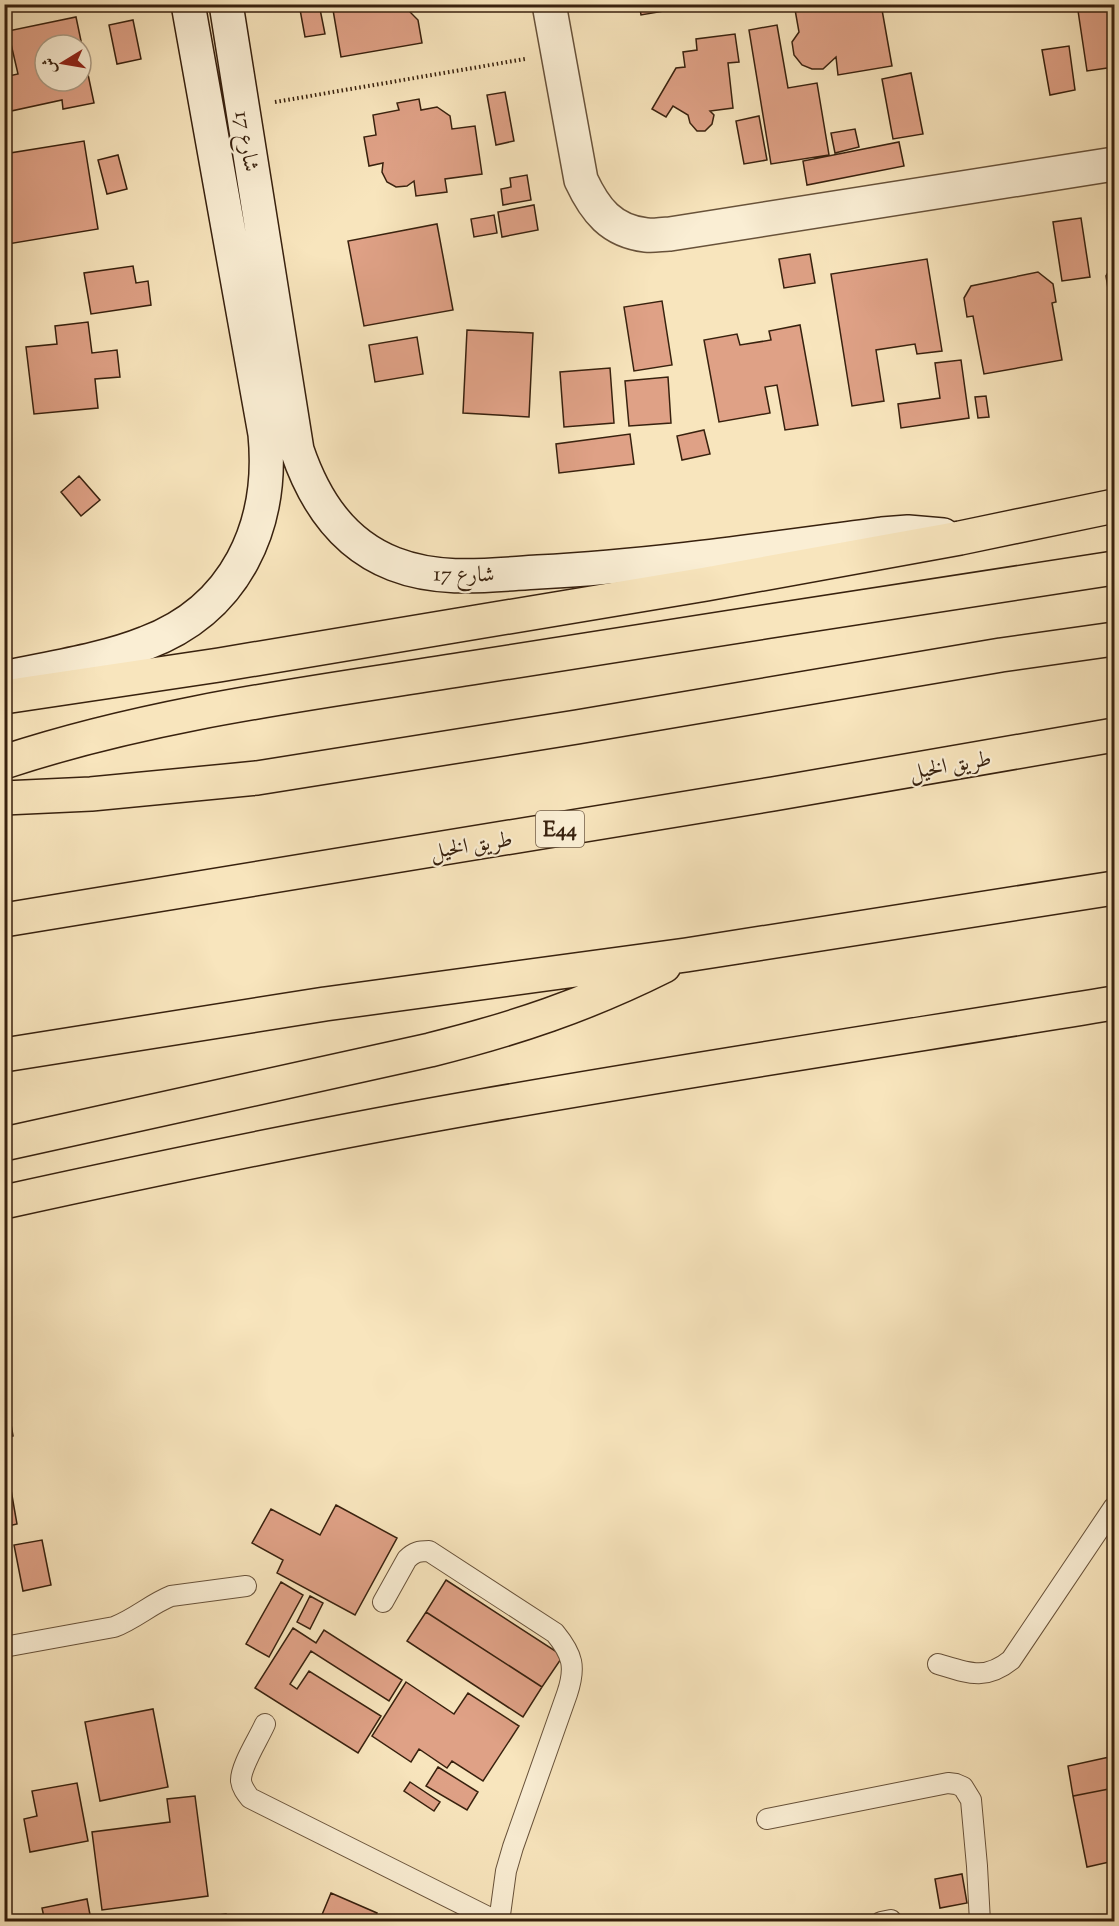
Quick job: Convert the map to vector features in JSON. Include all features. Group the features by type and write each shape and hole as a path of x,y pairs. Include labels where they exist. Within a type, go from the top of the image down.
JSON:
{"highway":[{"path":"4,697 219,665 706,584 960,538 1114,506"},
{"path":"4,762 89,738 212,710 1114,568"},
{"path":"4,798 126,791 268,776 577,727 1001,655 1114,639"},
{"name":"طريق الخيل","path":"4,920 772,794 1114,735"},
{"path":"4,1055 325,1004 686,955 1114,888"},
{"path":"4,1144 430,1050 497,1033 561,1012 625,986 686,955"},
{"path":"4,1202 269,1146 483,1106 1114,1003"}],"street":[{"name":"17 شارع","path":"4,678 125,650 147,643 179,627 207,606 223,589 237,570 258,528 267,481 265,434 188,4"},
{"name":"17 شارع","path":"226,4 297,450 316,497 349,536 369,551 392,563 416,571 441,576 466,576 564,571 662,562 882,534 908,532 960,538"},
{"path":"549,4 581,180 591,201 605,219 625,230 647,236 670,234 1114,164"}],"lane":[{"path":"938,1665 975,1674 988,1673 1001,1668 1011,1660 1114,1507"},
{"path":"265,1724 242,1773 244,1791 250,1798 499,1922 506,1871 567,1694 572,1678 572,1662 566,1646 555,1634 429,1551 420,1551 407,1559 383,1602"},
{"path":"4,1647 114,1627 133,1619 171,1596 246,1586"},
{"path":"767,1819 948,1784 963,1787 971,1800 980,1922"}],"path":[{"path":"243,107 558,53"}],"building":[{"path":"299,4 319,4 325,34 305,37"},
{"path":"332,4 406,4 407,9 418,20 422,43 341,57"},
{"path":"639,4 687,4 688,7 641,15"},
{"path":"794,4 881,4 892,66 838,75 836,57 823,69 812,69 802,65 794,55 792,42 799,32"},
{"path":"1077,4 1114,4 1114,67 1087,71"},
{"path":"76,17 79,33 33,33 33,93 92,93 94,103 63,109 62,100 11,111 4,77 18,74 8,31"},
{"path":"133,20 141,59 117,64 109,25"},
{"path":"777,25 788,88 817,83 829,155 771,164 749,30"},
{"path":"735,34 739,62 728,63 733,108 710,111 714,115 712,124 705,131 697,131 690,123 688,115 673,106 666,117 652,109 676,68 685,67 683,52 697,50 696,39"},
{"path":"1069,46 1075,90 1050,95 1042,50"},
{"path":"911,73 923,134 893,139 882,79"},
{"path":"505,92 514,141 496,145 487,95"},
{"path":"419,99 421,110 437,107 450,116 452,129 475,126 482,174 445,179 447,192 416,196 414,181 407,186 396,187 387,182 382,172 383,163 369,166 364,137 376,135 373,115 399,110 397,103"},
{"path":"759,116 767,160 744,164 736,121"},
{"path":"855,129 859,147 835,153 831,133"},
{"path":"84,141 98,229 8,244 4,226 4,154"},
{"path":"899,142 904,166 807,185 803,161"},
{"path":"118,155 127,189 107,194 98,160"},
{"path":"527,175 531,200 503,205 501,189 511,187 510,178"},
{"path":"534,205 538,230 502,237 498,212"},
{"path":"494,215 497,233 474,237 471,219"},
{"path":"1081,218 1090,277 1062,281 1053,222"},
{"path":"437,224 453,310 364,326 348,241"},
{"path":"810,254 815,283 784,288 779,259"},
{"path":"927,259 942,351 917,354 915,344 876,350 884,401 852,406 831,274"},
{"path":"1113,264 1114,294 1109,295 1106,276"},
{"path":"133,266 136,283 148,281 151,305 91,314 84,273"},
{"path":"1038,272 1053,284 1056,302 1052,303 1062,360 984,374 973,316 967,317 964,298 971,286"},
{"path":"662,301 672,365 634,371 624,307"},
{"path":"88,322 92,353 117,350 120,377 95,379 98,408 34,414 26,347 57,344 55,326"},
{"path":"800,325 818,425 785,430 777,385 765,387 770,413 719,422 704,340 737,334 740,345 771,340 769,331"},
{"path":"467,330 533,333 529,417 463,413"},
{"path":"417,337 423,374 375,382 369,345"},
{"path":"961,360 969,418 901,428 898,404 940,398 935,363"},
{"path":"610,368 614,423 564,427 560,372"},
{"path":"668,377 671,423 629,426 625,381"},
{"path":"986,396 989,417 978,418 975,397"},
{"path":"704,430 710,454 682,460 677,436"},
{"path":"630,434 634,464 559,473 556,444"},
{"path":"79,476 100,500 81,516 61,492"},
{"path":"8,1407 13,1436 4,1438 4,1408"},
{"path":"4,1450 17,1524 4,1527"},
{"path":"336,1505 397,1538 355,1615 277,1573 283,1560 252,1543 271,1509 320,1535"},
{"path":"42,1540 51,1585 23,1591 14,1545"},
{"path":"446,1580 563,1656 542,1687 426,1612"},
{"path":"281,1582 303,1595 269,1657 246,1644"},
{"path":"310,1596 323,1603 310,1629 297,1622"},
{"path":"426,1612 542,1687 523,1717 407,1641"},
{"path":"293,1628 316,1643 324,1630 402,1680 389,1701 311,1651 290,1684 297,1689 309,1671 381,1716 358,1753 255,1688"},
{"path":"406,1682 454,1714 468,1693 519,1726 483,1781 452,1761 447,1768 419,1749 411,1762 372,1736"},
{"path":"153,1709 168,1787 100,1801 85,1722"},
{"path":"1114,1756 1114,1788 1073,1796 1068,1766"},
{"path":"438,1767 478,1792 467,1810 426,1786"},
{"path":"410,1782 440,1802 434,1811 404,1791"},
{"path":"77,1783 88,1841 30,1852 24,1819 37,1816 32,1791"},
{"path":"1114,1788 1114,1861 1087,1867 1073,1796"},
{"path":"195,1796 208,1896 102,1910 92,1832 170,1822 167,1799"},
{"path":"962,1874 967,1903 940,1908 935,1879"},
{"path":"331,1893 377,1913 373,1922 319,1922"},
{"path":"87,1899 91,1920 114,1916 115,1922 45,1922 42,1908"},
{"path":"226,1914 227,1922 202,1922 201,1917"}]}
